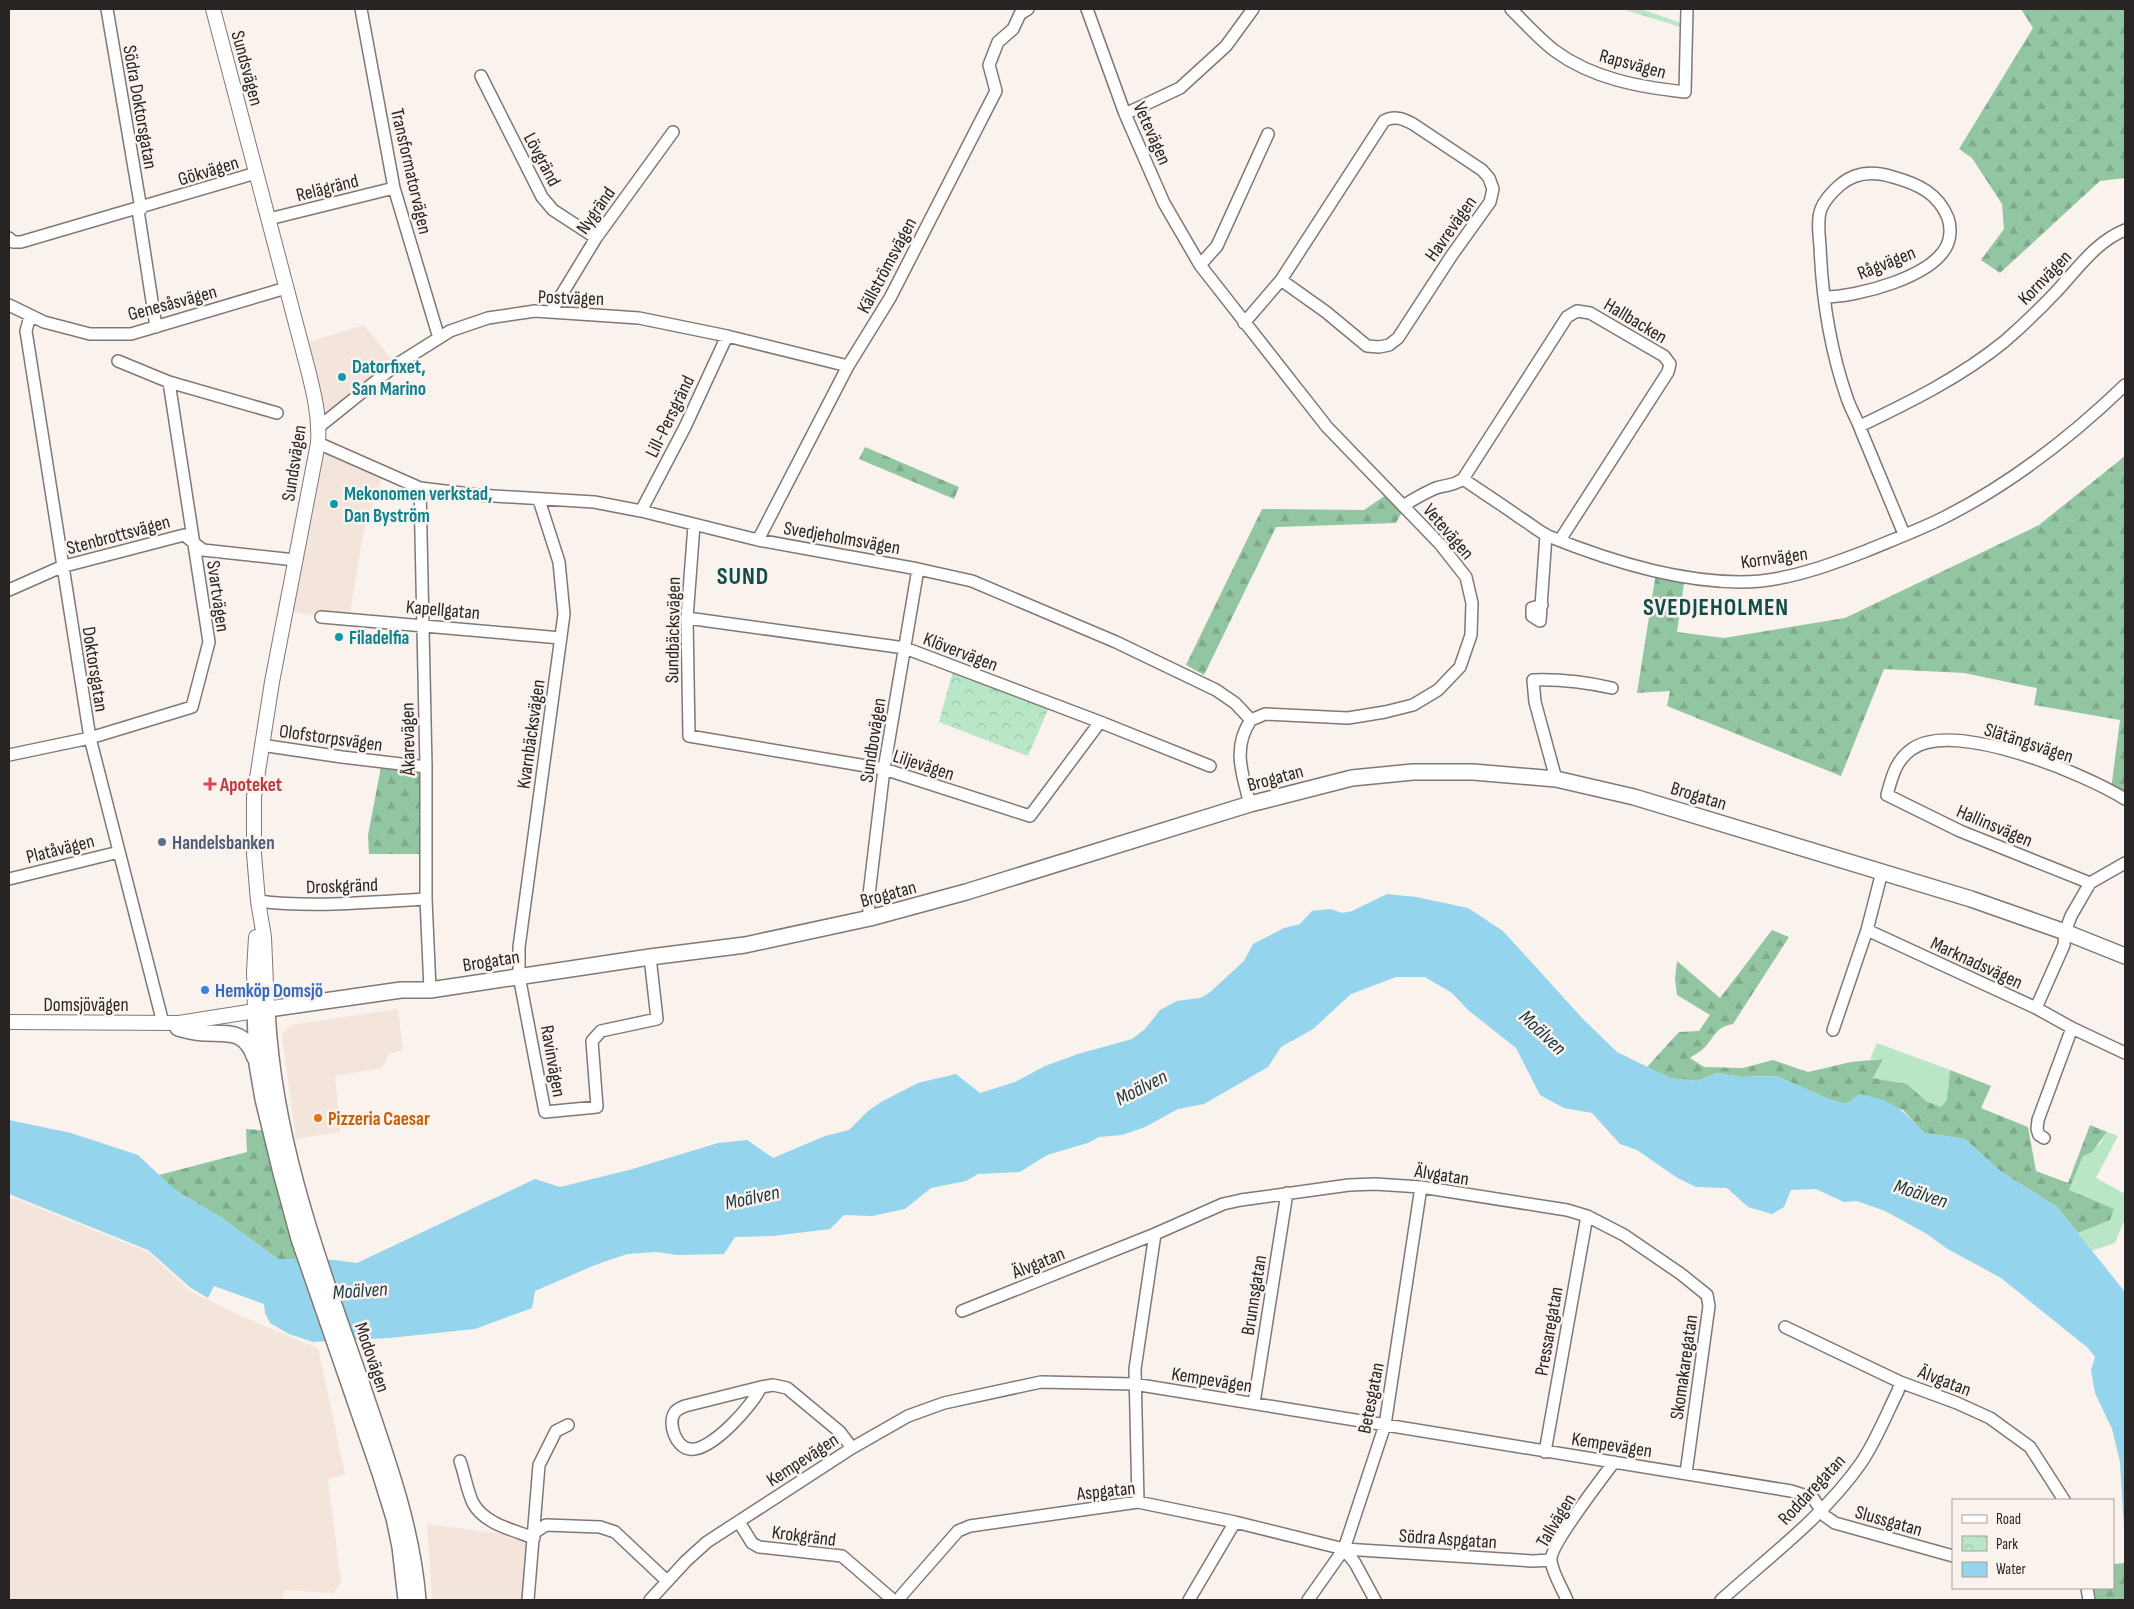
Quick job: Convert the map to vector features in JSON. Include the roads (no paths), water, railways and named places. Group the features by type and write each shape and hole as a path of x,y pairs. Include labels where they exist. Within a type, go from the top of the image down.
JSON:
{"main road":[{"name":"Brogatan","path":"262,1014 401,990 430,990 650,957 745,945 870,918 966,892 1250,804 1352,778 1413,772 1473,772 1556,779 1634,797 1971,899 2065,932 2125,956"},
{"name":"Modovägen","path":"262,1014 257,1064 270,1131 349,1365 394,1518 400,1548 406,1600"},
{"name":"Modovägen","path":"262,1014 305,1237"},
{"path":"178,1028 204,1033 224,1032 241,1037 251,1046 257,1064"},
{"name":"Modovägen","path":"349,1365 391,1469 404,1515 415,1566 418,1600"}],"street":[{"name":"Södra Doktorsgatan","path":"107,9 156,327"},
{"name":"Sundsvägen","path":"213,9 270,219 286,288 315,395 320,426 261,745 254,820 258,901 264,937 262,1014"},
{"name":"Transformatorvägen","path":"361,9 394,188 438,338"},
{"name":"Källströmsvägen","path":"758,540 848,366 890,298 996,91 989,65 998,42 1013,29 1020,14 1028,9"},
{"name":"Vetevägen","path":"1087,9 1124,114 1164,203 1200,265 1327,427 1440,544 1466,577 1472,603 1471,635 1460,667 1438,690 1412,704 1385,712 1348,718 1265,714 1251,720"},
{"path":"1124,114 1180,88 1226,46 1253,9"},
{"name":"Rapsvägen","path":"1511,9 1556,51 1586,69 1651,89 1685,92 1687,9"},
{"name":"Lövgränd","path":"481,76 542,197 553,210 596,238"},
{"name":"Havrevägen","path":"1244,323 1281,280 1384,121 1389,118 1404,119 1414,124 1482,170 1489,178 1492,189 1490,202 1452,255 1398,338 1390,345 1379,347 1367,346 1326,312 1281,280"},
{"name":"Nygränd","path":"551,312 596,238 673,132"},
{"path":"1200,265 1217,246 1268,134"},
{"name":"Gökvägen","path":"139,209 256,173"},
{"name":"Rågvägen","path":"1824,297 1837,297 1876,289 1909,276 1938,257 1947,246 1951,234 1944,209 1936,197 1924,188 1885,174 1870,173 1854,177 1842,183 1828,196 1820,210 1821,280 1833,350 1848,400 1904,534"},
{"name":"Relägränd","path":"270,219 394,188"},
{"path":"9,238 13,242 21,242 139,209"},
{"name":"Kornvägen","path":"1860,426 1905,405 1964,371 2010,335 2048,300 2107,239 2125,230"},
{"name":"Genesåsvägen","path":"9,305 30,316 90,334 131,334 286,288"},
{"name":"Hallbacken","path":"1463,479 1567,317 1577,311 1590,313 1664,356 1670,364 1668,372 1560,540"},
{"name":"Postvägen","path":"320,426 396,365 450,331 488,318 535,312 639,318 727,336 848,366"},
{"name":"Doktorsgatan","path":"30,316 26,331 61,567 90,738 163,1023"},
{"name":"Lill-Persgränd","path":"641,510 685,427 727,336"},
{"path":"118,361 169,382 277,413"},
{"name":"Svartvägen","path":"90,738 192,707 209,642 169,382"},
{"name":"Kornvägen","path":"1463,479 1546,535 1560,540 1656,572 1709,579 1760,581 1787,577 1819,568 1939,520 2025,469 2088,420 2125,385"},
{"name":"Svedjeholmsvägen","path":"318,443 420,488 539,500 594,502 641,510 758,540 918,568 972,581 1116,642 1216,690 1235,703 1251,720"},
{"path":"1404,506 1423,494 1439,487 1453,486 1463,479"},
{"name":"Åkarevägen","path":"420,488 426,767 426,899 430,990"},
{"name":"Kvarnbäcksvägen","path":"519,976 519,947 564,614 563,587 559,562 539,500"},
{"name":"Sundbäcksvägen","path":"690,736 687,618 694,525"},
{"name":"Stenbrottsvägen","path":"9,590 61,567 184,535 204,550 295,560"},
{"path":"1542,605 1546,535"},
{"name":"Sundbovägen","path":"870,918 868,903 884,769 918,568"},
{"name":"Kapellgatan","path":"321,617 561,638"},
{"name":"Klövervägen","path":"687,618 905,648 1210,766"},
{"path":"1556,779 1534,702 1533,680 1555,679 1589,682 1612,688"},
{"path":"1250,804 1244,782 1239,749 1243,731 1251,720"},
{"name":"Liljevägen","path":"690,736 884,769 1030,816 1100,722"},
{"path":"9,755 90,738"},
{"name":"Slätängsvägen","path":"1887,795 1895,767 1901,758 1913,748 1935,739 1984,744 2022,754 2111,790 2125,799"},
{"name":"Olofstorpsvägen","path":"261,745 426,767"},
{"name":"Hallinsvägen","path":"1887,795 1960,831 2090,883"},
{"name":"Platåvägen","path":"9,878 119,852"},
{"path":"2036,1008 2064,946 2065,932 2071,916 2090,883 2125,863"},
{"path":"1833,1030 1867,930 1882,872"},
{"name":"Droskgränd","path":"258,901 328,903 426,899"},
{"name":"Marknadsvägen","path":"1867,930 2036,1008 2072,1028 2125,1053"},
{"name":"Ravinvägen","path":"519,976 545,1112 597,1107 592,1041 601,1031 657,1020 650,957"},
{"name":"Domsjövägen","path":"9,1022 179,1023 262,1014"},
{"name":"Domsjövägen","path":"163,1023 178,1028 262,1014"},
{"path":"2044,1138 2039,1136 2037,1129 2038,1120 2072,1028"},
{"name":"Älvgatan","path":"962,1311 1155,1234 1223,1204 1287,1193 1362,1184 1421,1187 1480,1198 1567,1210 1586,1216 1624,1235 1681,1274 1707,1295"},
{"name":"Betesgatan","path":"1308,1600 1344,1549 1385,1425 1421,1187"},
{"name":"Brunnsgatan","path":"1254,1403 1287,1193"},
{"name":"Pressaregatan","path":"1545,1452 1586,1216"},
{"path":"1138,1502 1134,1384 1155,1234"},
{"name":"Skomakaregatan","path":"1686,1473 1709,1306 1707,1295"},
{"name":"Älvgatan","path":"1786,1327 1900,1382 1957,1402 1990,1418 2030,1446 2063,1499"},
{"name":"Kempevägen","path":"650,1600 686,1561 707,1542 852,1448 908,1416 944,1403 1006,1388 1041,1382 1134,1384 1545,1452 1686,1473 1809,1496 1815,1500 1820,1510"},
{"name":"Roddaregatan","path":"1721,1600 1820,1510 1860,1464 1873,1443 1898,1391 1900,1382"},
{"path":"761,1387 757,1397 721,1435 708,1445 690,1450 682,1447 676,1440 673,1416 676,1410 685,1406 761,1387 773,1385 788,1388 840,1432 852,1448"},
{"path":"528,1600 535,1535 539,1465 556,1431 568,1425"},
{"path":"460,1461 473,1503 481,1513 491,1520 535,1535"},
{"name":"Tallvägen","path":"1567,1600 1550,1560 1567,1528 1614,1462"},
{"name":"Aspgatan","path":"899,1600 958,1531 973,1525 1138,1502 1235,1522 1344,1549"},
{"name":"Slussgatan","path":"1820,1510 1835,1523 1952,1556"},
{"name":"Krokgränd","path":"738,1522 752,1543 759,1548 842,1556 893,1600"},
{"path":"1189,1600 1235,1522"},
{"path":"535,1535 546,1524 600,1527 615,1532 667,1581"},
{"path":"1344,1549 1355,1563 1376,1600"},
{"name":"Södra Aspgatan","path":"1344,1549 1533,1561 1550,1560"}],"water":[{"name":"Moälven","path":"1387,894 1416,897 1468,908 1503,931 1583,1019 1617,1052 1670,1078 1697,1081 1717,1073 1741,1077 1776,1076 1831,1100 1846,1104 1860,1094 1881,1099 1903,1112 1924,1133 1965,1139 2000,1171 2057,1207 2125,1292 2125,1546 2120,1462 2112,1429 2095,1393 2091,1370 2095,1357 2088,1348 2001,1278 1946,1248 1927,1234 1885,1211 1857,1201 1844,1202 1816,1189 1791,1190 1784,1207 1772,1214 1748,1207 1727,1188 1696,1187 1676,1177 1637,1150 1620,1144 1592,1113 1564,1108 1540,1095 1516,1048 1468,1010 1452,993 1425,977 1396,977 1351,994 1313,1029 1281,1047 1268,1067 1204,1104 1178,1109 1145,1127 1122,1135 1099,1137 1088,1143 1047,1155 1020,1172 978,1174 966,1181 931,1188 905,1209 872,1216 844,1215 830,1229 773,1236 735,1237 724,1254 677,1255 656,1252 627,1254 595,1265 535,1291 532,1308 475,1329 389,1338 313,1342 289,1334 270,1323 265,1313 264,1304 214,1286 208,1298 191,1288 148,1250 9,1194 9,1120 71,1133 138,1155 175,1190 222,1218 278,1259 335,1260 357,1263 535,1179 560,1187 629,1170 718,1143 747,1140 773,1158 825,1136 849,1130 868,1111 881,1102 918,1083 956,1074 980,1093 1015,1082 1045,1066 1078,1054 1132,1039 1145,1029 1160,1010 1177,1001 1200,998 1209,993 1244,961 1253,944 1284,928 1300,924 1312,911 1330,909 1343,913 1352,911"}],"place":[{"name":"Datorfixet, San Marino","path":"342,377"},
{"name":"Mekonomen verkstad, Dan Byström","path":"334,504"},
{"name":"Filadelfia","path":"339,637"},
{"name":"Apoteket","path":"210,784"},
{"name":"Handelsbanken","path":"162,842"},
{"name":"Hemköp Domsjö","path":"205,990"},
{"name":"Pizzeria Caesar","path":"318,1118"}],"district":[{"name":"SUND","path":"743,576"},
{"name":"SVEDJEHOLMEN","path":"1716,607"}]}
